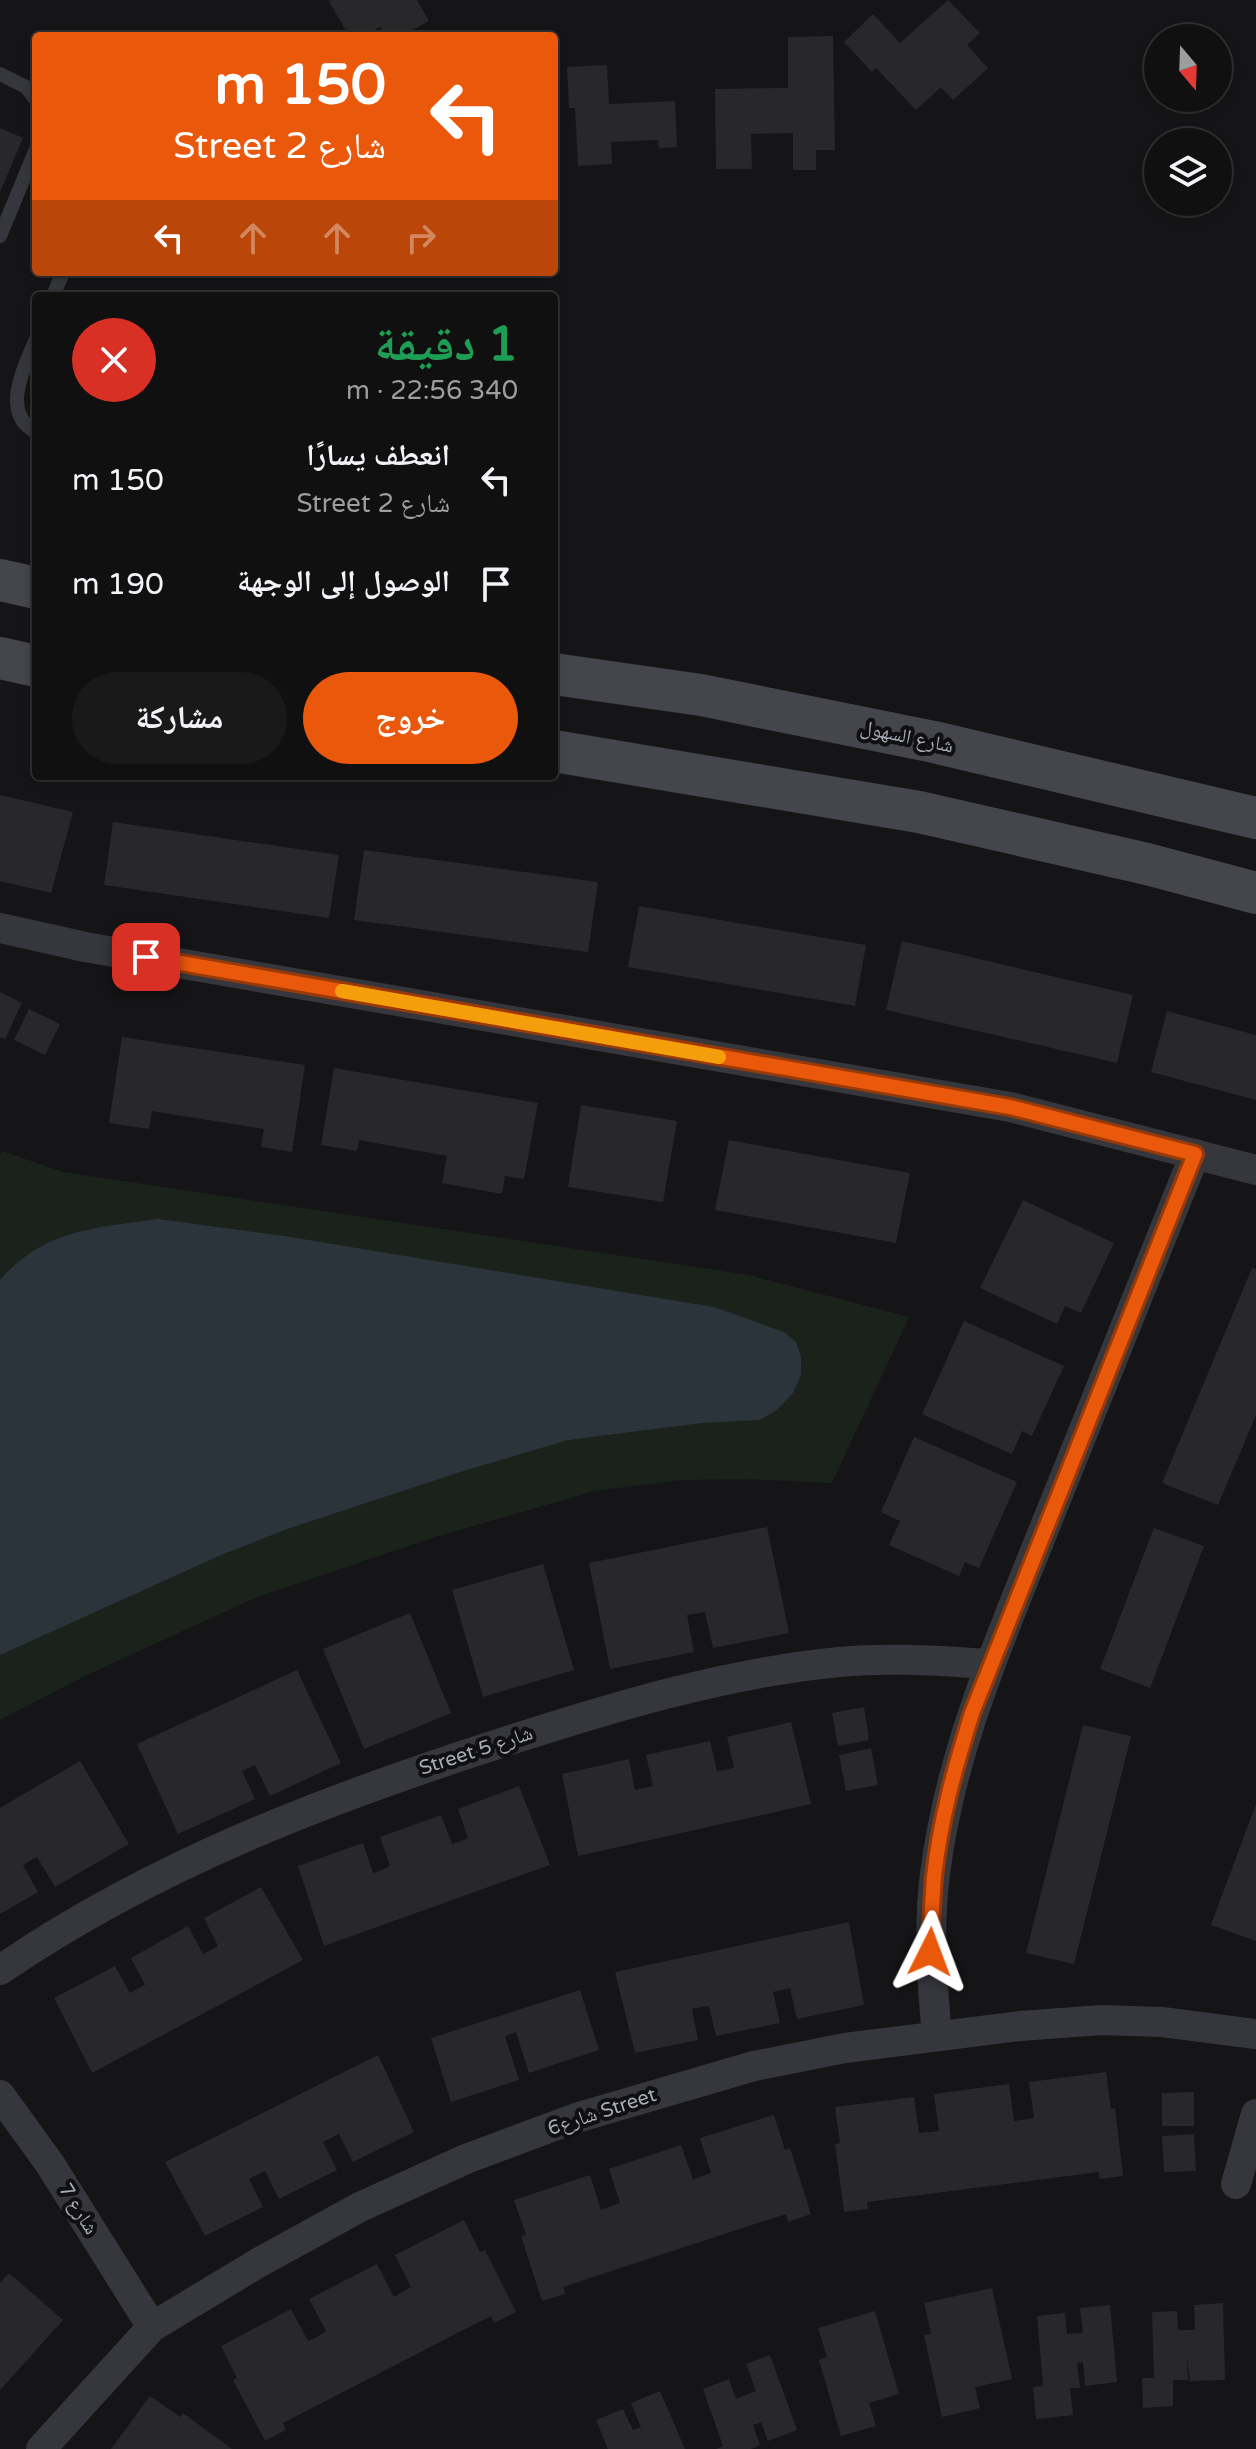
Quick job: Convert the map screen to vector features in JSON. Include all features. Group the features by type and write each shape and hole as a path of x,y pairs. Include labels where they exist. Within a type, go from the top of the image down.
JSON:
{"main road":[{"path":"0,580 32,587"},
{"path":"0,658 32,665"},
{"name":"شارع السهول","path":"558,675 701,695 918,738 1256,818"},
{"path":"558,752 919,812 1147,864 1256,893"}],"street":[{"path":"0,928 100,949 1010,1107 1256,1170"},
{"path":"937,2036 930,1952 934,1876 956,1764 990,1664 1195,1154"},
{"name":"Street شارع 5","path":"0,1970 107,1903 197,1857 383,1781 566,1722 656,1696 840,1662 915,1660 990,1664"},
{"name":"شارع6 Street","path":"41,2449 152,2327 258,2263 360,2207 466,2159 576,2118 754,2066 845,2048 937,2036 1102,2020 1162,2022 1256,2034"},
{"name":"شارع 7","path":"0,2095 50,2164 152,2327"},
{"path":"1236,2184 1256,2114"}],"lane":[{"path":"0,74 26,87 32,95"},
{"path":"0,236 32,159"},
{"path":"32,349 14,395 18,415 23,424 32,430"}],"shaded area":[{"path":"2,1151 63,1172 749,1275 909,1317 832,1483 682,1480 594,1491 432,1538 257,1597 89,1674 0,1720"},
{"path":"158,1219 284,1236 714,1307 784,1332 796,1342 801,1356 801,1375 793,1393 776,1411 759,1420 702,1423 568,1440 460,1472 290,1528 221,1555 0,1655 0,1280 17,1263 53,1241 92,1229"}],"building":[{"path":"417,0 429,21 408,32 383,32 380,27 371,32 347,32 329,1"},
{"path":"948,0 980,33 967,45 988,68 953,100 941,87 916,110 876,68 872,72 844,42 873,14 900,43"},
{"path":"833,36 835,150 816,150 816,170 793,170 793,133 751,134 752,169 716,169 715,89 788,88 788,37"},
{"path":"607,65 609,104 675,101 677,147 659,148 658,140 611,142 612,164 578,166 575,108 569,108 567,67"},
{"path":"0,128 23,138 0,192"},
{"path":"0,795 73,812 51,893 0,881"},
{"path":"113,822 339,855 329,918 104,885"},
{"path":"364,850 598,882 588,952 354,920"},
{"path":"639,906 866,945 855,1006 628,967"},
{"path":"902,941 1133,995 1117,1063 886,1010"},
{"path":"0,992 22,1003 5,1039 0,1037"},
{"path":"29,1009 60,1024 45,1055 14,1040"},
{"path":"1167,1011 1256,1035 1256,1100 1151,1072"},
{"path":"122,1037 305,1065 292,1152 261,1147 264,1129 152,1111 149,1129 109,1123"},
{"path":"334,1068 538,1103 524,1179 505,1176 502,1194 442,1183 447,1156 359,1140 357,1151 321,1145"},
{"path":"581,1105 677,1121 663,1202 568,1187"},
{"path":"729,1140 910,1173 896,1243 715,1210"},
{"path":"1023,1200 1114,1243 1081,1313 1065,1306 1057,1324 980,1288"},
{"path":"1252,1268 1256,1269 1256,1415 1218,1505 1162,1483"},
{"path":"964,1321 1064,1366 1032,1436 1022,1431 1012,1454 922,1414"},
{"path":"914,1437 1017,1482 979,1568 965,1562 959,1576 889,1545 900,1521 881,1512"},
{"path":"767,1527 789,1633 713,1648 705,1612 687,1615 694,1652 610,1669 589,1563"},
{"path":"1154,1528 1204,1546 1150,1688 1100,1669"},
{"path":"543,1564 574,1670 483,1697 452,1590"},
{"path":"410,1613 451,1713 364,1749 323,1649"},
{"path":"297,1670 341,1763 270,1796 255,1765 242,1771 255,1799 178,1834 137,1744"},
{"path":"864,1707 869,1740 838,1746 832,1713"},
{"path":"791,1722 811,1804 578,1856 562,1774 629,1759 635,1790 640,1789 653,1786 646,1755 710,1741 717,1771 730,1769 734,1767 727,1737"},
{"path":"1083,1725 1131,1736 1074,1964 1026,1953"},
{"path":"871,1748 878,1785 846,1791 839,1755"},
{"path":"80,1761 129,1844 55,1887 37,1857 23,1865 38,1892 0,1914 0,1808"},
{"path":"519,1786 550,1865 324,1946 298,1866 363,1843 373,1873 382,1870 390,1866 380,1837 441,1815 452,1844 464,1840 468,1838 458,1809"},
{"path":"1256,1804 1256,1941 1211,1925"},
{"path":"261,1887 303,1960 92,2073 54,1998 115,1966 130,1993 145,1985 131,1958 188,1926 203,1954 218,1946 204,1918"},
{"path":"849,1922 864,2005 797,2019 790,1988 773,1992 780,2023 716,2036 709,2006 696,2008 692,2009 698,2040 635,2053 615,1972"},
{"path":"580,1990 599,2050 529,2073 516,2032 505,2036 519,2080 451,2102 431,2038"},
{"path":"378,2055 414,2132 353,2162 339,2134 323,2142 337,2170 279,2199 265,2171 249,2179 263,2207 205,2236 165,2162"},
{"path":"1106,2072 1111,2109 1115,2108 1123,2176 1099,2179 1099,2172 982,2187 867,2202 868,2209 844,2212 835,2144 840,2143 835,2107 914,2097 919,2133 939,2131 934,2094 1009,2084 1014,2121 1034,2118 1029,2082"},
{"path":"1194,2092 1194,2126 1162,2126 1162,2093"},
{"path":"774,2115 785,2150 790,2148 811,2214 788,2222 786,2214 721,2235 563,2287 566,2294 542,2301 521,2236 526,2235 514,2200 590,2175 601,2210 620,2203 609,2169 681,2145 693,2179 697,2178 711,2173 700,2138"},
{"path":"1194,2134 1196,2171 1164,2172 1162,2136"},
{"path":"464,2220 480,2252 485,2250 516,2312 494,2323 491,2316 473,2325 283,2423 286,2430 265,2441 233,2380 237,2378 221,2346 291,2309 308,2341 317,2337 326,2331 309,2299 377,2264 394,2297 411,2287 395,2255"},
{"path":"9,2273 63,2320 0,2390 0,2283"},
{"path":"992,2288 1012,2379 975,2387 980,2408 942,2417 924,2335 931,2334 924,2303"},
{"path":"1223,2303 1225,2380 1190,2381 1187,2358 1188,2380 1173,2380 1173,2406 1143,2408 1142,2378 1154,2378 1152,2312 1177,2311 1178,2330 1195,2330 1194,2305"},
{"path":"1110,2305 1117,2382 1085,2386 1083,2362 1077,2363 1080,2388 1070,2388 1073,2415 1036,2419 1033,2387 1043,2386 1037,2316 1065,2313 1067,2334 1083,2333 1080,2308"},
{"path":"875,2311 899,2394 869,2403 876,2426 841,2436 819,2360 827,2357 818,2328"},
{"path":"770,2355 797,2430 768,2441 761,2422 753,2425 760,2445 751,2449 716,2449 723,2446 703,2389 729,2379 736,2399 756,2391 746,2364"},
{"path":"660,2391 685,2449 608,2449 596,2420 623,2409 633,2430 641,2427 631,2403"},
{"path":"150,2396 180,2417 183,2413 232,2449 111,2449"}],"slow traffic":[{"path":"342,991 719,1057"}],"route":[{"path":"146,957 1010,1107 1195,1154 972,1713 943,1821 934,1876 930,1952"}]}
